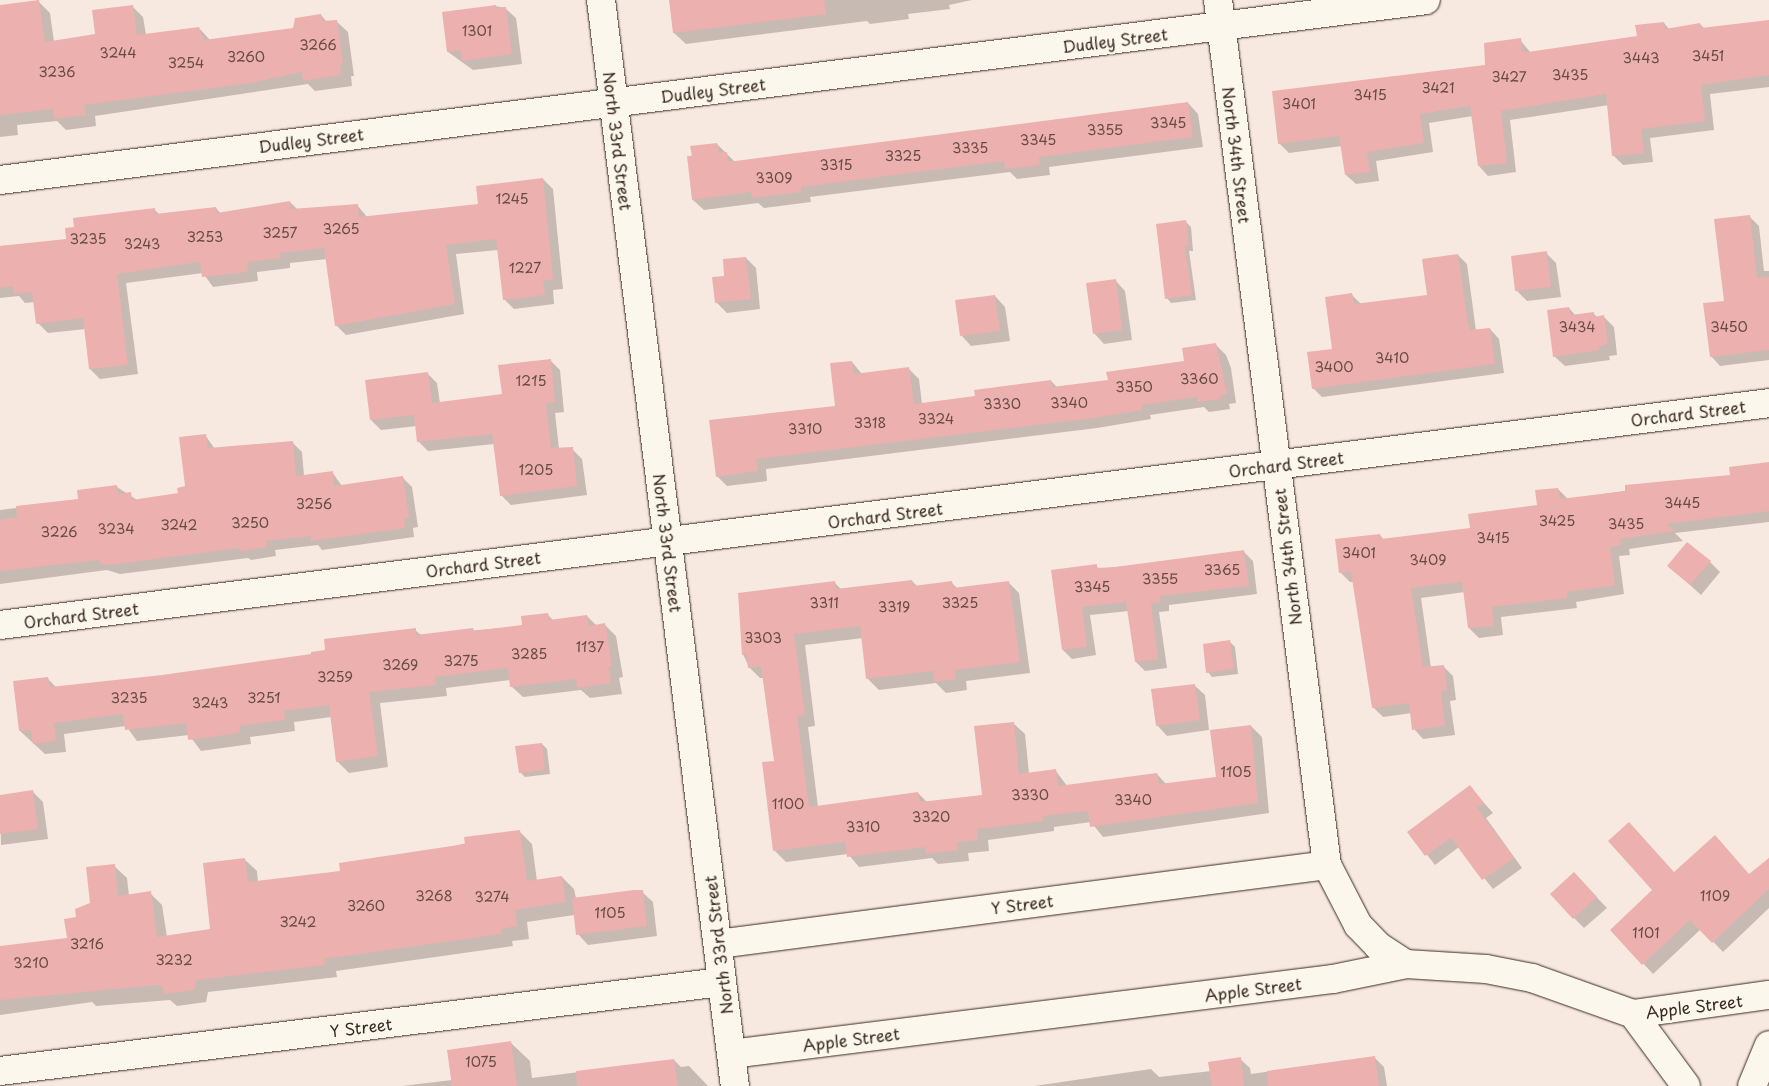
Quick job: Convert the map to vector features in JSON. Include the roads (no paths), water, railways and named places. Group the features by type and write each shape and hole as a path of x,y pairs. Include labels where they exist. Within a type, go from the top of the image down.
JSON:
{"street":[{"name":"North 33rd Street","path":"600,0 735,1086"},
{"name":"Dudley Street","path":"0,180 613,102 1220,13 1426,0"},
{"name":"North 34th Street","path":"1220,13 1327,865 1358,925 1378,946 1406,964"},
{"name":"Orchard Street","path":"0,625 1769,403"},
{"name":"Y Street","path":"718,944 1327,865"},
{"name":"Apple Street","path":"731,1054 1333,979 1406,964 1486,969 1532,978 1633,1014 1769,995"},
{"name":"Y Street","path":"0,1072 722,982"},
{"path":"1633,1014 1686,1086"},
{"path":"1752,1086 1769,1045"}]}
